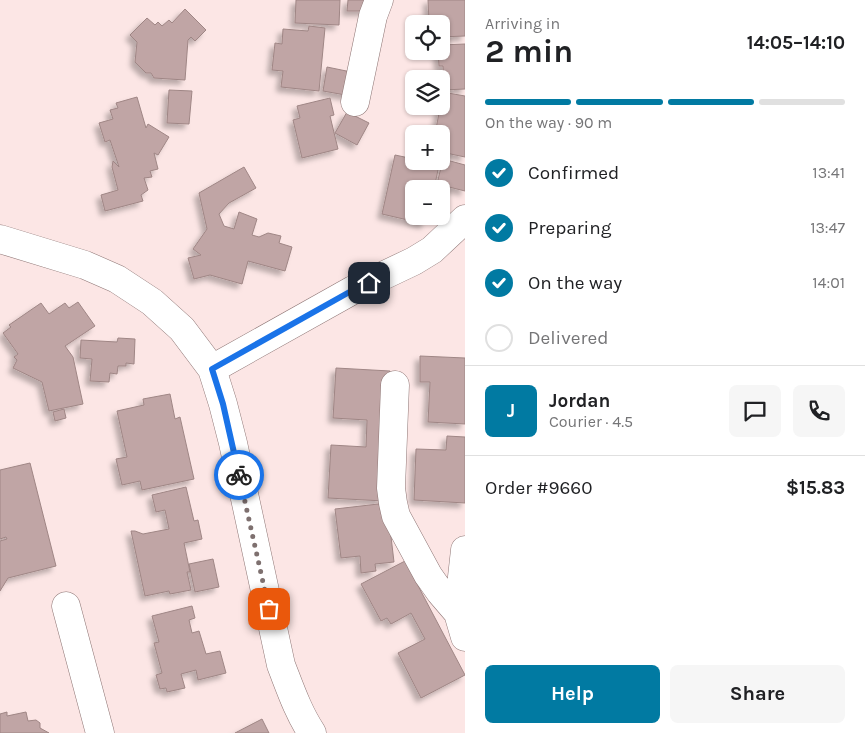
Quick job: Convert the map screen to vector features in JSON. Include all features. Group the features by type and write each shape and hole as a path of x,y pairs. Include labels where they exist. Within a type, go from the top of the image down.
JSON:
{"street":[{"path":"355,102 373,16 379,0"},
{"path":"212,369 353,290 414,261 432,250 465,219"},
{"path":"0,238 85,265 117,279 152,302 182,329 212,369 233,443 281,665 293,697 305,723 312,733"},
{"path":"396,385 391,488 396,516 428,575 462,625"},
{"path":"462,625 465,550"},
{"path":"66,606 100,733"}],"building":[{"path":"296,0 340,0 339,25 295,23"},
{"path":"348,0 368,0 367,11 347,11"},
{"path":"428,0 465,0 465,36 450,37 450,15 429,15"},
{"path":"185,9 206,30 195,41 191,37 188,40 185,80 154,78 151,73 146,73 135,62 137,42 130,35 147,18 155,25 158,22 162,26 169,20 172,23"},
{"path":"309,26 325,28 319,91 281,87 283,71 272,70 275,43 282,44 283,29 308,31"},
{"path":"465,44 465,89 450,90 450,70 443,70 443,66 439,66 439,60 450,60 450,45"},
{"path":"327,67 356,73 351,96 323,91"},
{"path":"169,90 192,91 189,124 167,123"},
{"path":"450,93 465,96 465,157 450,154 450,125 437,125 439,115 450,115"},
{"path":"137,97 146,128 148,124 169,137 158,155 154,153 158,169 150,171 152,177 144,178 148,190 141,195 143,201 105,211 101,195 118,190 112,167 113,161 119,167 110,140 105,142 99,123 113,119 110,110 118,108 116,103"},
{"path":"330,98 334,115 330,116 338,149 302,158 293,120 300,118 297,106"},
{"path":"347,112 369,123 357,145 335,133"},
{"path":"395,155 405,157 405,170 438,170 436,180 405,180 405,219 382,214"},
{"path":"450,161 465,165 465,191 450,187 450,180 438,180 440,170 450,170"},
{"path":"244,167 256,188 229,203 219,214 224,226 234,229 239,212 257,219 252,235 259,237 268,233 281,236 279,243 292,247 285,271 248,261 242,284 210,275 194,279 188,258 201,255 193,249 207,229 199,193"},
{"path":"78,302 95,326 65,346 73,357 83,404 49,411 42,382 13,368 17,360 14,357 18,354 3,333 11,327 9,325 41,303 49,314 65,303 69,308"},
{"path":"118,338 135,339 134,364 126,363 126,366 118,366 117,374 110,373 109,382 90,381 92,359 80,358 81,340 117,342"},
{"path":"420,356 465,358 465,424 428,422 430,382 420,382"},
{"path":"336,368 390,371 384,501 328,498 331,445 366,447 367,420 333,418"},
{"path":"170,394 175,419 180,417 194,479 142,490 140,481 122,485 116,459 127,457 117,411 144,405 143,399"},
{"path":"64,409 66,418 55,421 53,412"},
{"path":"447,436 465,437 465,503 414,500 416,449 446,450"},
{"path":"30,463 56,566 8,578 0,591 0,541 7,539 6,537 0,539 0,470"},
{"path":"186,487 194,521 198,520 202,539 184,543 190,572 187,572 191,590 170,594 169,591 145,596 131,531 143,534 169,529 165,510 156,512 152,495"},
{"path":"387,503 394,562 375,564 376,571 361,573 360,556 341,558 335,509"},
{"path":"213,559 219,587 195,592 189,564"},
{"path":"405,561 465,675 421,698 398,653 425,639 411,613 391,624 387,618 381,621 361,584"},
{"path":"192,606 195,618 189,620 192,633 199,631 206,654 220,651 226,673 198,680 196,670 181,674 185,688 167,692 166,688 160,689 156,675 162,673 154,643 159,642 152,616"},
{"path":"7,712 7,716 26,712 28,721 36,720 40,723 40,728 49,733 0,733 0,714"},
{"path":"262,719 269,733 235,733"}],"way so far":[{"path":"239,475 269,609"}],"route":[{"path":"239,475 233,443 212,369 353,290 369,283"}]}
